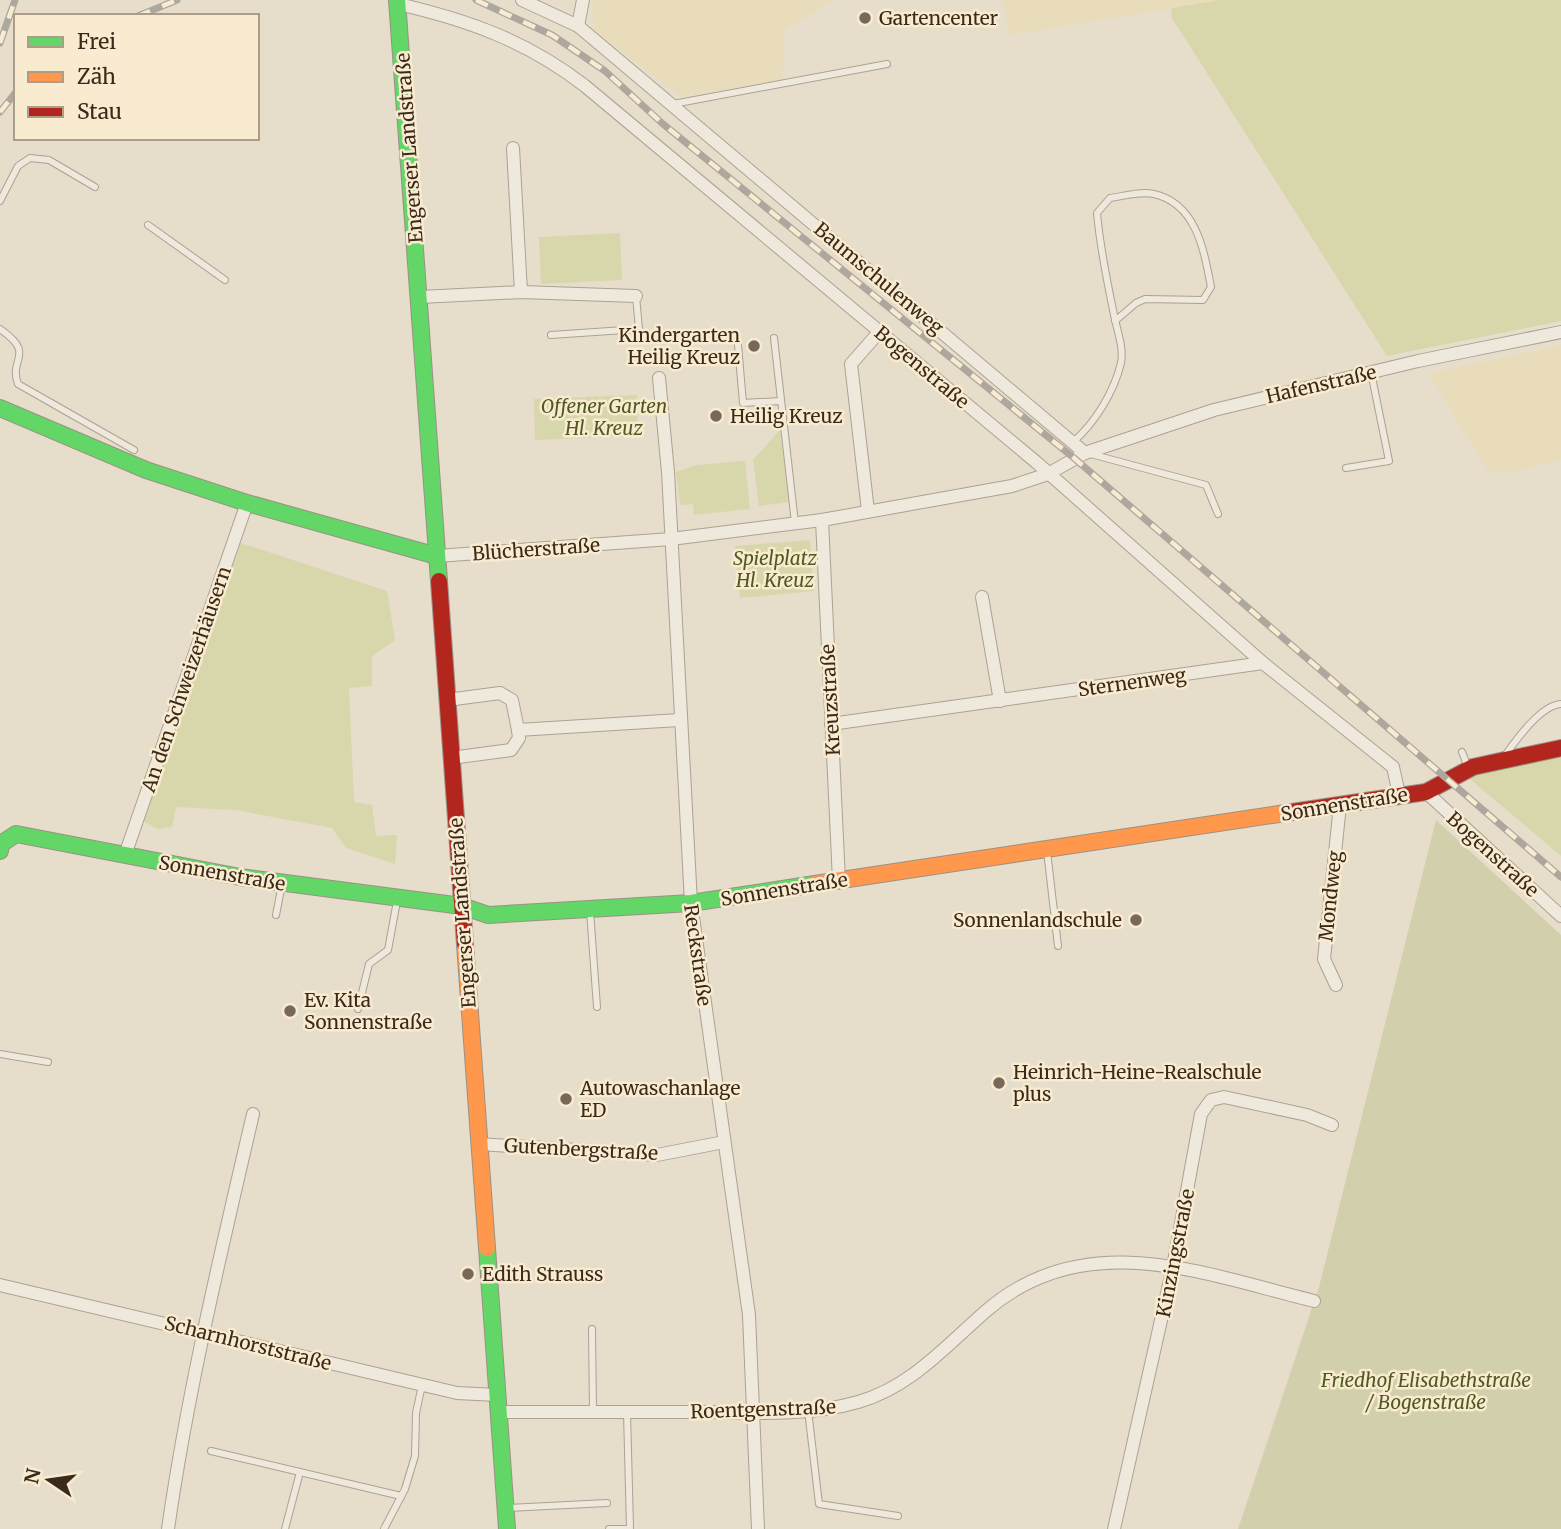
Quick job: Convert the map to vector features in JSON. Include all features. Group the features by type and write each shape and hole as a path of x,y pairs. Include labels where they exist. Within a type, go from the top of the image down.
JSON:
{"street":[{"name":"Baumschulenweg","path":"522,0 578,26 1085,453"},
{"path":"578,26 583,0"},
{"name":"Engerser Landstraße","path":"397,2 507,1529"},
{"name":"Bogenstraße","path":"397,2 479,25 554,62 880,331 1263,663 1393,767 1399,794"},
{"path":"513,148 521,292"},
{"path":"420,297 521,292 636,296"},
{"path":"868,511 852,364 880,331"},
{"name":"Hafenstraße","path":"1085,453 1214,410 1371,372 1561,332"},
{"name":"Reckstraße","path":"659,378 671,539 691,903 749,1314 758,1529"},
{"name":"Blücherstraße","path":"0,408 146,470 247,503 437,556 671,539 822,520 1012,486 1048,474 1085,453"},
{"name":"An den Schweizerhäusern","path":"125,855 247,503"},
{"name":"Kreuzstraße","path":"822,520 839,881"},
{"path":"982,597 1000,701"},
{"name":"Sternenweg","path":"831,724 1263,663"},
{"path":"447,700 500,693 512,700 519,738 511,750 451,758"},
{"path":"518,730 679,720"},
{"name":"Sonnenstraße","path":"1,847 16,834 282,884 462,906 488,915 691,903 1426,792 1446,775 1503,759 1561,748"},
{"name":"Bogenstraße","path":"1426,792 1561,916"},
{"name":"Mondweg","path":"1336,985 1324,959 1340,805"},
{"name":"Kinzingstraße","path":"1114,1529 1173,1266 1201,1114 1211,1100 1224,1097 1307,1115 1332,1125"},
{"path":"168,1529 185,1416 202,1331 253,1114"},
{"name":"Gutenbergstraße","path":"479,1144 657,1155 724,1142"},
{"name":"Roentgenstraße","path":"498,1404 593,1412 752,1412 808,1410 860,1402 895,1387 932,1361 1001,1299 1044,1276 1076,1266 1115,1260 1173,1266 1314,1301"},
{"name":"Scharnhorststraße","path":"0,1285 469,1394 498,1404"}],"lane":[{"path":"673,104 887,64"},
{"path":"0,201 18,166 30,158 48,160 95,187"},
{"path":"1073,442 1086,430 1112,388 1121,362 1121,339 1115,321 1100,248 1097,213 1110,198 1155,194 1176,205 1197,227 1211,287 1203,300 1145,299 1115,321"},
{"path":"148,225 225,281"},
{"path":"551,335 639,330 636,296"},
{"path":"0,329 14,339 20,351 16,378 18,384 134,450"},
{"path":"774,338 779,401 796,523"},
{"path":"738,345 743,403 779,401"},
{"path":"1346,468 1388,461 1371,372"},
{"path":"1085,453 1206,485 1218,514"},
{"path":"1503,759 1527,727 1554,704 1561,704"},
{"path":"1462,751 1469,768"},
{"path":"1047,849 1058,947"},
{"path":"276,915 282,884"},
{"path":"358,1009 369,964 390,945 397,900"},
{"path":"590,909 597,1007"},
{"path":"0,1054 48,1062"},
{"path":"592,1329 593,1412"},
{"path":"384,1529 401,1496 417,1447 415,1419 422,1385"},
{"path":"808,1410 819,1504 898,1516"},
{"path":"609,1529 630,1528 627,1412"},
{"path":"211,1451 401,1496"},
{"path":"285,1529 300,1472"},
{"path":"506,1508 607,1503"}],"shaded area":[{"path":"592,0 834,0 785,29 782,79 681,97 594,30"},
{"path":"1003,0 1221,0 1009,35"},
{"path":"1561,345 1561,459 1520,471 1488,472 1429,374"}],"green space":[{"path":"1221,0 1561,0 1561,321 1387,356 1172,18 1171,8"},
{"path":"620,233 622,280 541,284 539,237"},
{"name":"Offener Garten Hl. Kreuz","path":"637,395 638,436 535,440 534,399"},
{"path":"780,430 789,502 759,506 753,460"},
{"path":"745,461 750,509 694,515 693,504 680,505 676,472 697,465"},
{"name":"Spielplatz Hl. Kreuz","path":"810,540 814,591 740,598 735,546"},
{"path":"241,543 387,591 395,640 372,656 372,686 349,688 354,802 372,805 376,836 397,835 395,864 346,848 332,828 236,810 176,807 172,827 158,829 143,821"},
{"path":"1561,753 1561,856 1464,774"},
{"name":"Friedhof Elisabethstraße / Bogenstraße","path":"1436,820 1561,935 1561,1529 1238,1529 1319,1287"}],"railway":[{"path":"0,43 15,0"},
{"path":"143,14 177,0"},
{"path":"476,0 552,35 605,71 663,124 1074,458 1561,877"},
{"path":"0,112 14,94"}],"traffic: fast":[{"path":"397,0 439,581"},
{"path":"0,408 146,470 247,503 437,556"},
{"path":"0,851 1,844 16,834 240,877 462,906 488,915 691,903 815,884"},
{"path":"487,1248 507,1529"}],"traffic: slow":[{"path":"815,884 1292,812"},
{"path":"465,944 487,1248"}],"traffic: jam":[{"path":"439,581 465,944"},
{"path":"1292,812 1426,792 1473,767 1561,748"}],"place":[{"name":"Gartencenter","path":"865,18"},
{"name":"Kindergarten Heilig Kreuz","path":"754,346"},
{"name":"Heilig Kreuz","path":"716,416"},
{"name":"Sonnenlandschule","path":"1136,920"},
{"name":"Ev. Kita Sonnenstraße","path":"290,1011"},
{"name":"Heinrich-Heine-Realschule plus","path":"999,1083"},
{"name":"Autowaschanlage ED","path":"566,1099"},
{"name":"Edith Strauss","path":"468,1274"}]}
